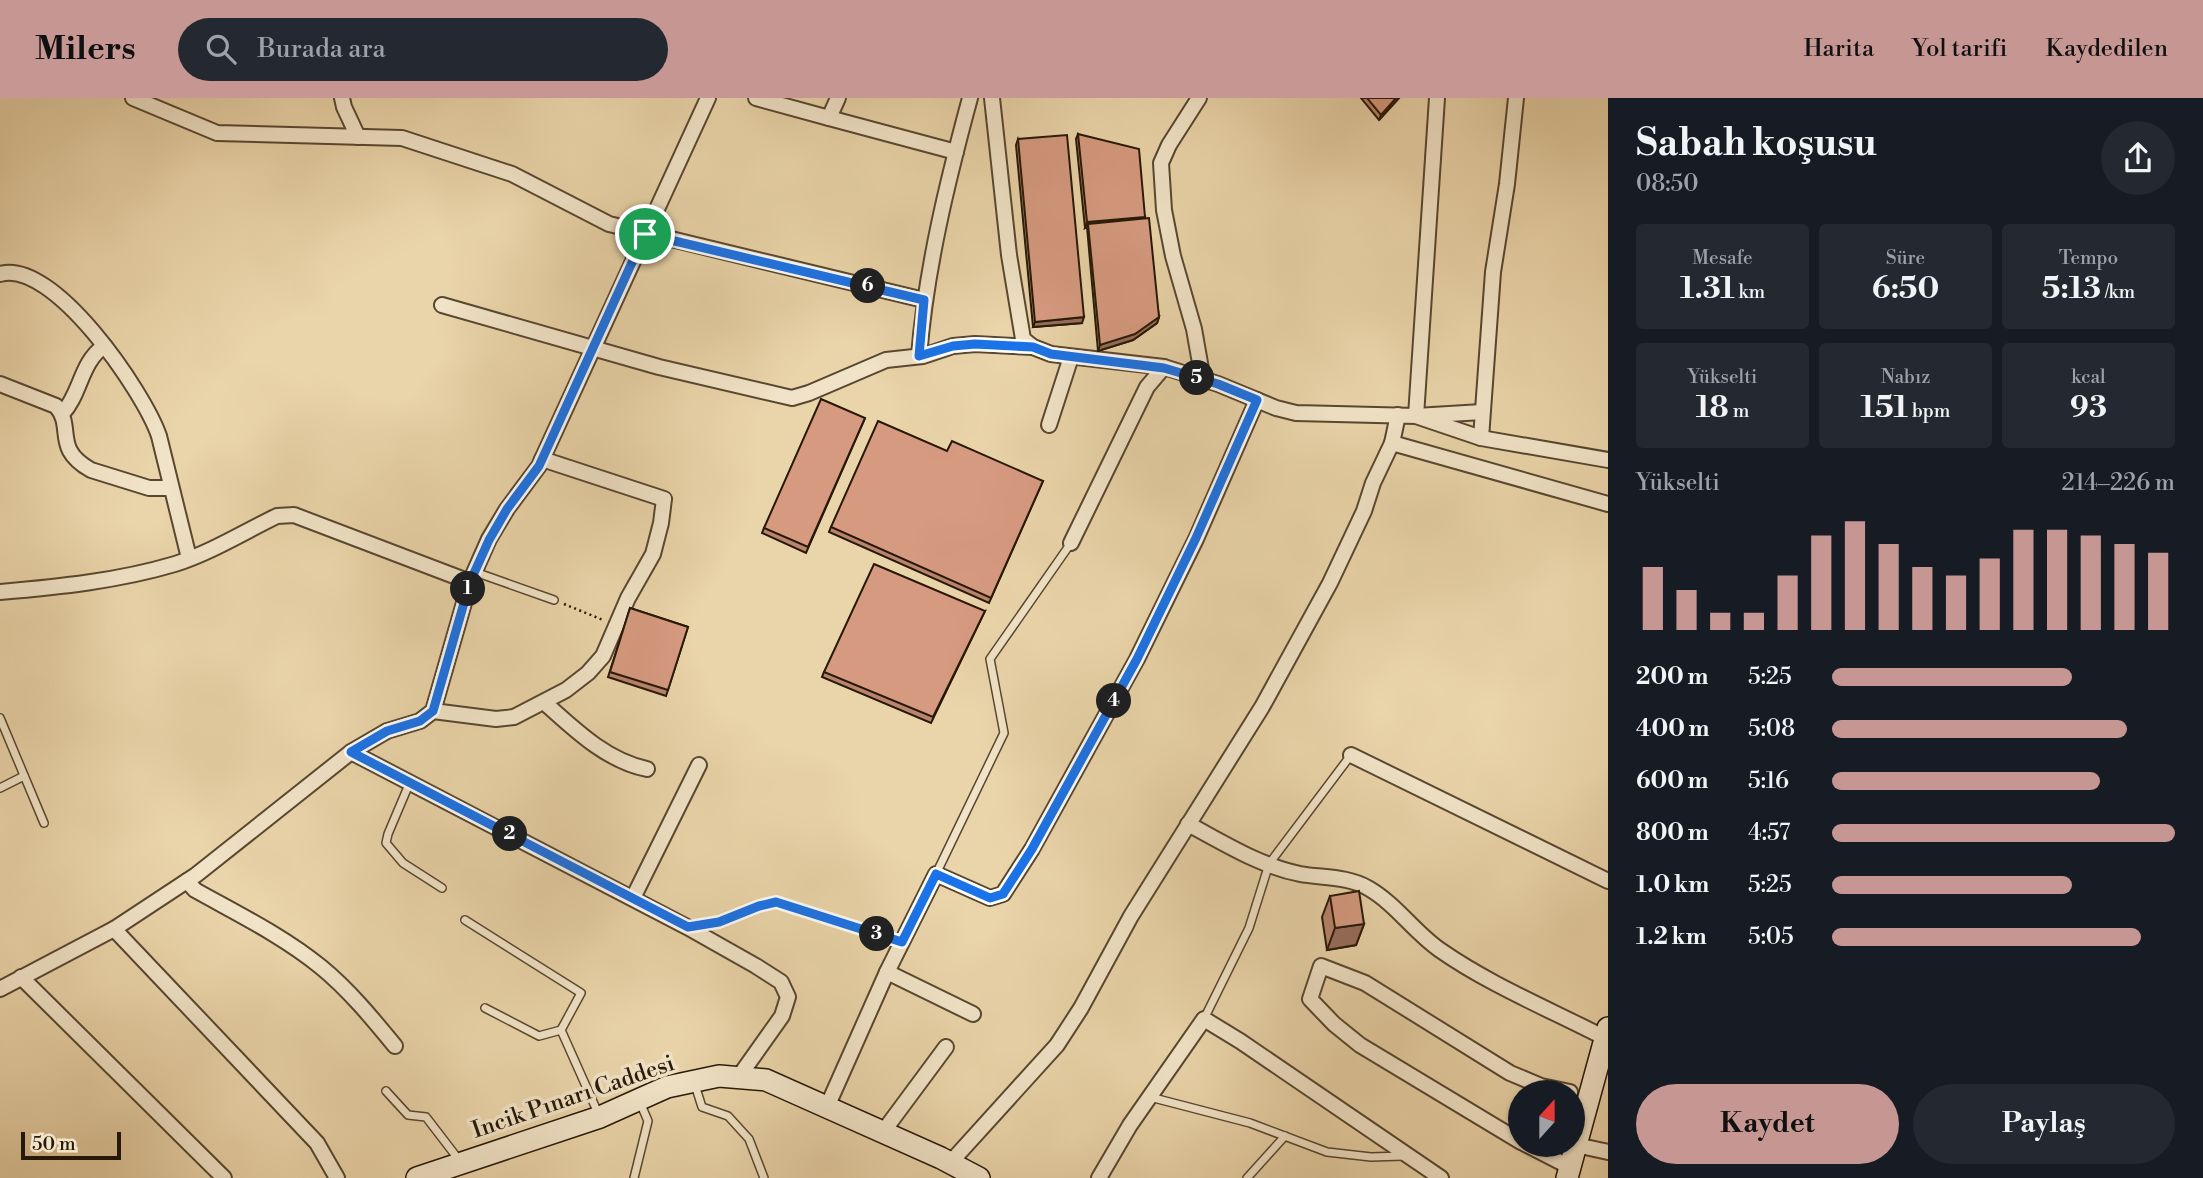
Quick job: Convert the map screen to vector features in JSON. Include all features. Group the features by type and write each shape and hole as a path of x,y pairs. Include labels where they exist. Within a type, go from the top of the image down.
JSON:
{"main road":[{"path":"1585,1080 1607,1033"},
{"name":"Incik Pınarı Caddesi","path":"417,1178 600,1117 667,1087 719,1076 766,1080 979,1178"}],"street":[{"path":"342,98 358,137"},
{"path":"0,989 114,929 187,881 351,752 387,731 420,721 433,711 472,577 507,509 542,458 708,98"},
{"path":"756,98 956,152"},
{"path":"829,118 838,98"},
{"path":"919,356 924,300 970,98"},
{"path":"992,98 1011,267 1023,339 1033,347 1051,354 1164,368 1296,413 1416,416 1482,412"},
{"path":"1199,98 1169,145 1161,163 1164,210 1173,256 1194,329 1203,380"},
{"path":"1416,416 1437,98"},
{"path":"1481,438 1493,272 1507,184 1516,98"},
{"path":"138,99 217,133 402,138 512,173 609,224 924,300"},
{"path":"0,275 18,273 37,281 71,308 104,346 153,419 190,558"},
{"path":"442,305 593,349 792,398 886,360 975,344 1033,347"},
{"path":"62,414 69,407 89,360 104,346"},
{"path":"1049,425 1071,357"},
{"path":"1071,543 1147,387 1164,368"},
{"path":"0,384 54,404 62,414 66,444 82,465 149,488 171,488"},
{"path":"827,1107 887,972 936,874 990,898 1003,894 1032,849 1137,659 1196,538 1257,400"},
{"path":"950,1163 1057,1045 1081,1008 1131,916 1262,707 1330,583 1364,510 1373,483 1392,443 1398,415"},
{"path":"1416,416 1481,438 1608,460"},
{"path":"1392,443 1608,504"},
{"path":"433,711 496,719 514,717 566,690 588,673 603,656 628,598 653,554 664,499 542,458"},
{"path":"0,592 57,587 139,573 190,558 277,516 294,515 472,577"},
{"path":"545,703 597,747 630,766 648,769"},
{"path":"351,752 688,927 780,982 788,997 782,1016 738,1078"},
{"path":"1351,755 1608,881"},
{"path":"633,898 699,765"},
{"path":"1188,824 1269,864 1300,874 1336,878 1365,886 1392,904 1438,949 1470,969 1607,1033"},
{"path":"187,881 195,890 275,934 321,967 359,1003 395,1046"},
{"path":"114,929 317,1143 337,1178"},
{"path":"1508,1134 1360,1045 1334,1024 1310,999 1321,966 1365,983 1510,1073 1527,1080"},
{"path":"887,972 973,1014"},
{"path":"21,977 224,1178"},
{"path":"1099,1178 1130,1125 1204,1019 1441,1178"},
{"path":"883,1132 946,1047"},
{"path":"1586,1147 1608,1152"},
{"path":"1545,1157 1568,1172"}],"lane":[{"path":"936,874 1004,733 990,659 1071,543"},
{"path":"472,577 554,600"},
{"path":"0,718 44,823"},
{"path":"1204,1019 1249,928 1269,864 1351,755"},
{"path":"0,789 24,776"},
{"path":"410,782 386,843 403,863 442,888"},
{"path":"688,927 719,922 776,902 902,942"},
{"path":"465,920 581,993 561,1030 539,1035 485,1009"},
{"path":"561,1030 600,1117"},
{"path":"694,1081 702,1107 729,1116 749,1139 764,1178"},
{"path":"386,1091 408,1115 426,1117 461,1163"},
{"path":"1150,1097 1250,1123 1326,1152 1408,1156"},
{"path":"634,1178 648,1121 639,1100"},
{"path":"1247,1178 1285,1136"}],"path":[{"path":"554,600 617,626"}],"building":[{"path":"1367,98 1396,98 1381,115"},
{"path":"1078,134 1139,149 1145,217 1087,222"},
{"path":"1067,135 1084,317 1035,322 1018,139"},
{"path":"1149,218 1159,317 1135,334 1100,345 1088,224"},
{"path":"821,399 865,418 808,547 764,528"},
{"path":"878,421 947,451 952,441 1043,481 991,598 831,527"},
{"path":"874,564 985,611 933,717 824,672"},
{"path":"630,608 688,627 668,690 610,672"},
{"path":"1359,891 1364,924 1335,928 1330,896"}],"route":[{"path":"645,234 924,300 919,356 953,346 975,344 1033,347 1051,354 1164,368 1218,384 1257,400 1196,538 1137,659 1032,849 1003,894 990,898 936,874 902,942 776,902 719,922 688,927 351,752 387,731 420,721 433,711 470,582 507,509 539,466 645,234"}]}
